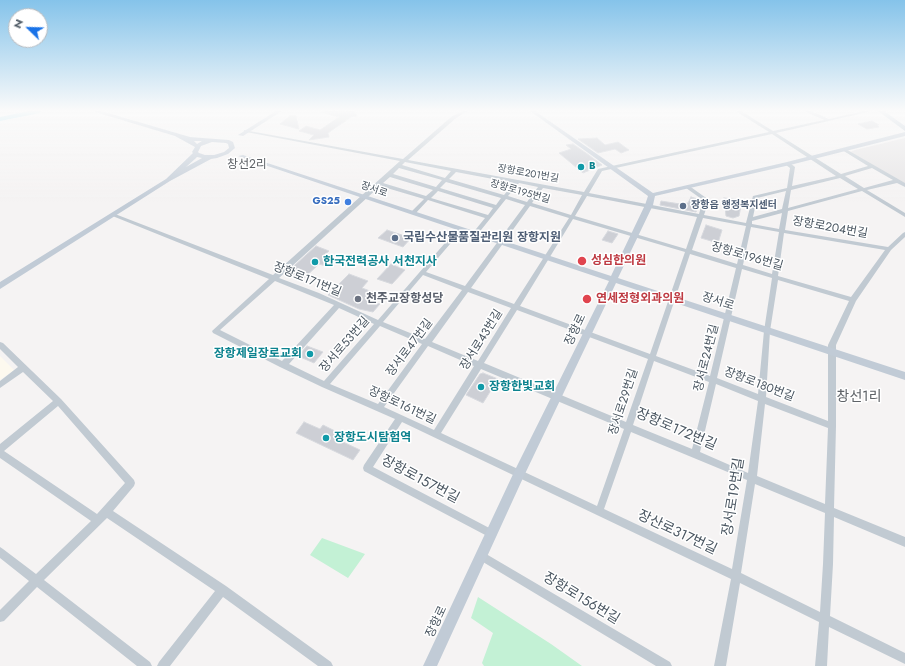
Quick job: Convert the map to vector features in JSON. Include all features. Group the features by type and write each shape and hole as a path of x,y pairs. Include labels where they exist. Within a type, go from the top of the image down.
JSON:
{"street":[{"path":"191,142 197,150 199,156 209,158"},
{"path":"168,180 193,158 197,150 210,142"},
{"path":"228,142 241,156"},
{"path":"0,286 168,180 209,158 226,154 236,142"},
{"path":"290,142 402,164"},
{"path":"274,279 425,142"},
{"path":"576,142 652,195 788,164 872,142"},
{"name":"장서로43번길","path":"435,435 600,170 729,142"},
{"path":"786,142 905,214"},
{"path":"844,149 905,185"},
{"path":"219,156 241,156"},
{"name":"장서로","path":"241,156 905,376"},
{"name":"장항로201번길","path":"402,164 455,170 649,205"},
{"name":"장항로195번길","path":"402,164 446,180 635,235"},
{"name":"장서로19번길","path":"720,666 752,477 762,400 767,331 785,210 794,167 788,164"},
{"path":"789,189 841,176 872,166"},
{"path":"413,213 455,170"},
{"path":"390,174 497,207"},
{"path":"750,222 785,210 862,189 898,181"},
{"path":"475,234 517,182"},
{"path":"380,184 489,218"},
{"path":"501,243 542,186"},
{"name":"장서로29번길","path":"599,512 706,200 688,187"},
{"name":"장서로24번길","path":"695,454 728,318 738,266 755,197 789,189"},
{"name":"장항로","path":"430,666 519,474 558,397 635,235 652,195"},
{"name":"장항로204번길","path":"649,205 701,216 750,222 782,231 889,249"},
{"name":"장항로171번길","path":"113,215 338,305 558,397"},
{"name":"장서로53번길","path":"326,385 460,229"},
{"path":"821,666 823,618 828,564 828,509 832,426 832,345 853,300 889,249 905,234"},
{"name":"장항로196번길","path":"635,235 853,300"},
{"name":"장서로47번길","path":"379,408 501,243"},
{"name":"장항로180번길","path":"423,273 588,333 832,426"},
{"name":"장항로161번길","path":"274,279 215,331 283,365 379,408 519,474"},
{"path":"283,365 338,305"},
{"path":"0,345 58,402 131,483 106,512 0,617"},
{"path":"0,385 23,368"},
{"name":"장항로172번길","path":"558,397 905,542"},
{"path":"0,449 58,402"},
{"name":"장항로157번길","path":"400,418 367,468 492,534"},
{"path":"0,453 98,520"},
{"name":"장산로317번길","path":"519,474 736,576 905,659"},
{"path":"106,512 222,590 326,666"},
{"path":"0,552 146,666"},
{"name":"장항로156번길","path":"481,556 666,666"},
{"path":"163,666 222,590"}],"shaded area":[{"path":"888,142 905,142 905,184 850,152"},
{"path":"0,356 14,370 0,380"}],"green space":[{"path":"322,538 365,554 348,578 310,555"},
{"path":"478,597 582,666 484,666 482,663 493,633 471,618"}],"building":[{"path":"582,142 602,142 605,145 618,142 629,150 621,153 615,149 598,153"},
{"path":"573,144 602,165 583,173 559,153 571,149 566,145"},
{"name":"장항읍 행정복지센터","path":"691,197 701,200 696,212 660,205 661,201 680,204 688,203"},
{"path":"724,198 742,200 739,216 733,218 726,216"},
{"path":"706,225 722,230 718,243 701,238"},
{"name":"국립수산물품질관리원 장항지원","path":"387,230 411,238 403,247 378,238"},
{"path":"608,231 618,234 612,243 602,240"},
{"name":"한국전력공사 서천지사","path":"316,246 329,251 323,256 333,260 326,266 319,264 301,281 285,274"},
{"path":"391,264 405,270 392,284 377,279"},
{"path":"349,274 368,281 362,288 378,294 373,302 380,304 373,312 359,309 328,295"},
{"name":"장항제일장로교회","path":"307,346 323,352 314,363 298,356"},
{"name":"장항한빛교회","path":"483,373 498,379 483,403 466,395 480,374"},
{"name":"장항도시탐험역","path":"304,422 320,429 323,425 345,436 341,441 360,450 353,460 296,433"}],"place":[{"name":"B","path":"581,167"},
{"name":"GS25","path":"348,202"},
{"name":"장항읍 행정복지센터","path":"683,206"},
{"name":"국립수산물품질관리원 장항지원","path":"395,238"},
{"name":"성심한의원","path":"582,261"},
{"name":"한국전력공사 서천지사","path":"315,262"},
{"name":"천주교장항성당","path":"358,299"},
{"name":"연세정형외과의원","path":"587,299"},
{"name":"장항제일장로교회","path":"310,354"},
{"name":"장항한빛교회","path":"481,387"},
{"name":"장항도시탐험역","path":"326,438"}],"district":[{"name":"창선2리","path":"247,165"},
{"name":"창선1리","path":"859,398"}]}
